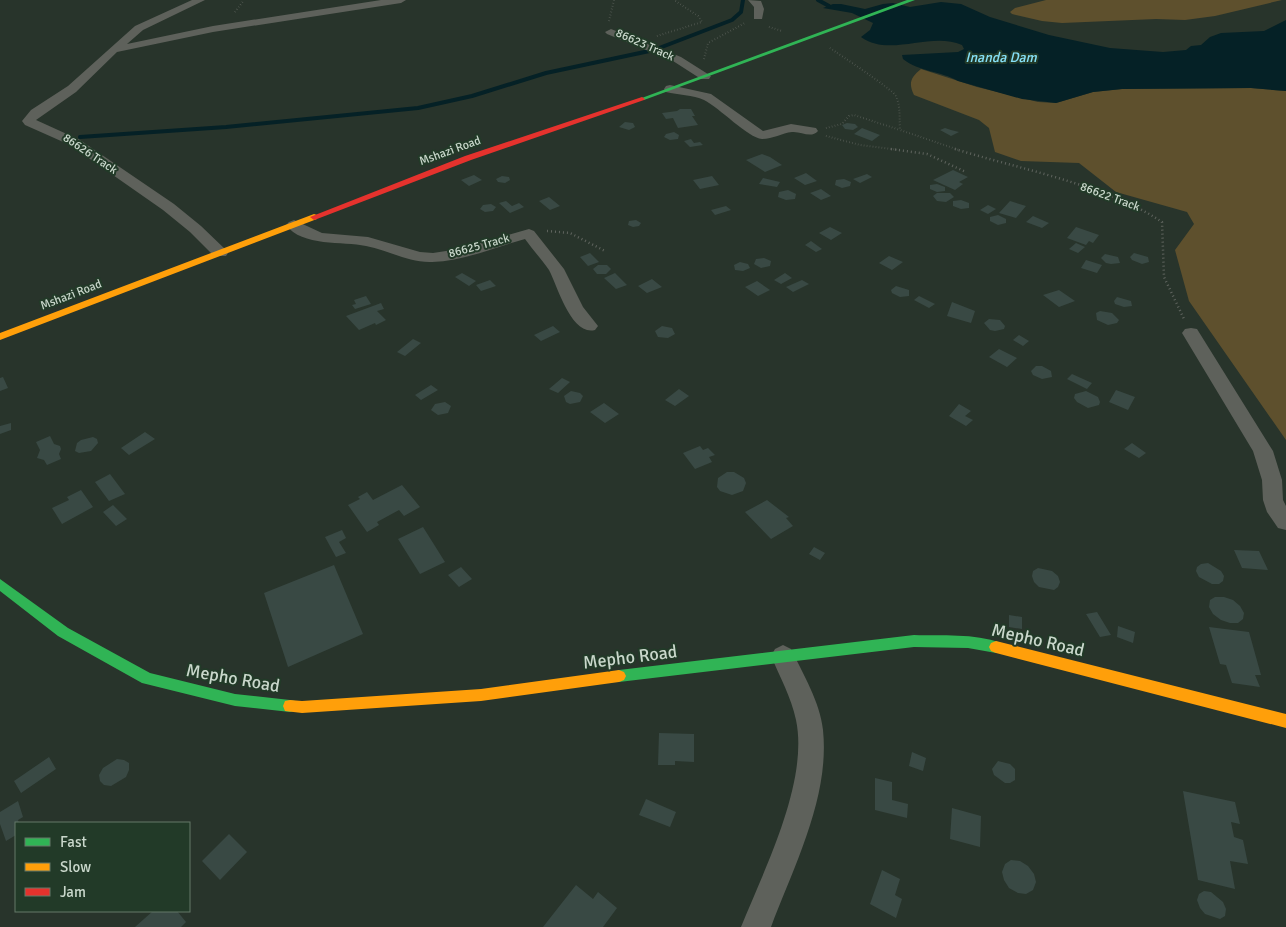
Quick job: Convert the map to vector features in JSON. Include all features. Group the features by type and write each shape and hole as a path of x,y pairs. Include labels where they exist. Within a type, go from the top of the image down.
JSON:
{"street":[{"name":"86626 Track","path":"200,0 144,25 126,38 72,89 34,113 28,121 30,124 50,129 71,140 138,186 188,222 220,253"},
{"path":"115,50 228,27 401,0"},
{"path":"753,0 759,5 758,17"},
{"name":"Mshazi Road","path":"0,337 468,158 708,75 912,0"},
{"name":"86623 Track","path":"611,32 708,75"},
{"path":"670,88 707,97 736,116 751,130 761,135 773,134 792,128 811,131"},
{"name":"86625 Track","path":"294,225 309,235 319,238 362,240 406,255 421,257 457,253 506,238 529,234 556,269 575,309 589,326"},
{"path":"1190,333 1262,451 1272,480 1273,500 1278,512 1286,522"},
{"name":"Mepho Road","path":"0,584 63,632 147,678 235,700 302,707 481,695 914,641 968,642 1006,648 1286,721"},
{"path":"756,927 796,823 809,768 810,731 805,707 783,656"}],"path":[{"name":"86623 Track","path":"611,32 609,24 614,0"},
{"path":"632,42 702,22 698,16 674,0"},
{"path":"708,75 704,60 708,43 729,30 758,17"},
{"path":"811,131 842,124 849,116 854,115 900,130 899,120 901,112 895,94 837,52 812,37"},
{"name":"86622 Track","path":"900,130 942,146 1051,176 1145,210 1162,222 1164,277 1190,333"},
{"path":"811,131 860,144 927,154 966,172"},
{"path":"529,234 551,230 566,232 578,236 605,251"}],"shaded area":[{"path":"1046,0 1282,0 1215,16 1185,20 1156,19 1062,23 1042,21 1010,12 1015,8"},
{"path":"921,69 977,87 1038,102 1056,103 1093,92 1122,89 1251,88 1286,91 1286,440 1189,301 1175,250 1194,224 1187,212 1116,192 1079,163 1021,161 995,152 989,128 979,120 914,95 911,80"}],"water":[{"name":"Inanda Dam","path":"941,2 961,4 990,17 1049,35 1110,48 1163,52 1186,50 1191,46 1201,45 1210,37 1221,33 1264,31 1286,20 1286,91 1251,88 1122,89 1093,92 1056,103 1022,99 916,67 903,59 902,55 958,52 964,49 962,45 950,41 897,45 872,43 861,37 870,30 873,23 852,13 823,8 833,4 865,9 893,3 910,7"}],"building":[{"path":"680,109 691,109 695,116 692,116 698,125 678,128 673,118 666,119 662,113"},
{"path":"625,122 633,123 635,127 629,130 619,127"},
{"path":"847,123 855,124 858,127 853,130 845,129 842,125"},
{"path":"862,128 880,135 872,141 854,134"},
{"path":"945,128 959,132 951,136 940,130"},
{"path":"674,132 679,135 678,139 670,140 664,137 666,134"},
{"path":"691,139 694,143 700,142 703,145 690,147 684,141"},
{"path":"762,154 782,165 765,172 746,160"},
{"path":"953,170 968,177 959,182 963,184 955,190 933,180"},
{"path":"806,173 817,181 805,185 794,178"},
{"path":"867,174 872,177 860,183 853,179"},
{"path":"474,175 482,180 469,186 461,180"},
{"path":"502,176 509,177 510,180 505,183 498,182 496,179"},
{"path":"712,176 719,185 700,189 693,180"},
{"path":"763,178 780,182 777,187 759,184"},
{"path":"844,179 851,182 850,186 842,188 835,185 836,180"},
{"path":"937,184 945,187 945,191 937,192 930,189 930,185"},
{"path":"821,189 831,196 821,200 810,193"},
{"path":"788,190 796,194 795,199 786,200 778,197 779,192"},
{"path":"937,193 950,193 954,197 946,202 937,201 933,196"},
{"path":"549,197 560,206 550,210 539,201"},
{"path":"961,200 969,203 969,208 961,209 953,206 953,201"},
{"path":"506,201 512,206 519,203 524,207 510,213 499,203"},
{"path":"1010,201 1026,206 1016,218 999,213"},
{"path":"491,204 496,207 493,211 485,212 480,209 483,205"},
{"path":"988,205 996,209 988,214 980,210"},
{"path":"726,206 731,210 715,215 711,210"},
{"path":"998,215 1006,219 1006,223 998,225 990,221 990,217"},
{"path":"1033,216 1049,223 1042,228 1026,222"},
{"path":"636,220 641,223 639,226 633,227 628,225 629,221"},
{"path":"830,227 842,233 831,240 819,233"},
{"path":"1076,227 1099,235 1093,243 1089,241 1086,245 1067,238"},
{"path":"811,241 822,249 816,252 805,245"},
{"path":"1076,243 1085,247 1078,253 1069,249"},
{"path":"590,253 599,262 588,266 580,257"},
{"path":"1134,253 1148,257 1149,262 1142,264 1132,260 1130,257"},
{"path":"1105,254 1118,257 1120,263 1106,263 1101,258"},
{"path":"889,256 903,262 892,270 879,263"},
{"path":"764,258 771,261 770,266 761,268 754,264 756,259"},
{"path":"1086,260 1102,265 1097,273 1081,268"},
{"path":"740,262 748,264 750,268 743,271 735,270 734,265"},
{"path":"598,265 607,265 611,269 606,274 597,274 593,269"},
{"path":"462,273 476,281 469,286 455,277"},
{"path":"615,273 627,285 616,289 604,278"},
{"path":"785,273 792,278 781,284 774,280"},
{"path":"652,279 662,287 647,293 638,286"},
{"path":"490,280 496,286 481,291 476,285"},
{"path":"802,280 809,284 793,292 786,287"},
{"path":"757,281 770,290 758,296 745,287"},
{"path":"896,286 909,290 909,296 900,297 892,293 891,290"},
{"path":"1059,290 1075,301 1059,307 1043,295"},
{"path":"366,296 371,304 355,309 352,305 356,304 354,300"},
{"path":"919,296 935,304 929,308 914,300"},
{"path":"1117,297 1131,301 1132,306 1124,307 1115,304 1114,301"},
{"path":"952,302 975,311 971,323 947,316"},
{"path":"381,303 384,309 377,311 386,320 376,325 375,323 359,330 346,316"},
{"path":"1100,311 1112,313 1119,320 1117,323 1108,325 1097,320 1096,313"},
{"path":"989,319 1000,320 1005,326 1004,329 990,330 984,323"},
{"path":"553,326 560,332 541,341 534,335"},
{"path":"662,326 672,328 675,334 668,338 658,337 655,331"},
{"path":"1019,335 1029,341 1023,346 1013,340"},
{"path":"413,339 421,343 405,356 397,352"},
{"path":"999,349 1017,358 1007,367 989,357"},
{"path":"1036,366 1042,366 1051,371 1052,377 1042,379 1033,375 1031,371"},
{"path":"1072,374 1092,383 1087,389 1067,379"},
{"path":"3,377 8,388 0,391 0,378"},
{"path":"562,378 570,382 558,393 549,389"},
{"path":"431,385 438,390 421,400 415,395"},
{"path":"679,389 689,396 675,406 665,400"},
{"path":"1116,390 1135,397 1128,410 1109,402"},
{"path":"571,391 580,393 583,396 580,402 570,404 566,402 564,396"},
{"path":"1086,391 1098,397 1099,405 1088,408 1077,402 1074,398 1075,394"},
{"path":"445,402 451,406 448,413 438,415 431,410 435,404"},
{"path":"604,403 619,414 605,423 590,412"},
{"path":"959,404 971,411 965,416 973,420 966,426 949,416"},
{"path":"11,423 11,430 0,434 0,426"},
{"path":"145,432 155,439 129,455 121,448"},
{"path":"50,436 54,444 60,446 59,454 61,459 47,465 44,460 37,458 40,450 36,442"},
{"path":"93,437 97,439 98,443 91,451 79,453 75,451 77,443"},
{"path":"1132,443 1146,453 1139,458 1124,449"},
{"path":"700,446 703,450 708,448 715,455 709,457 712,462 695,469 683,453"},
{"path":"727,472 734,472 744,478 746,483 743,491 732,495 720,491 717,487 718,478"},
{"path":"110,474 125,494 109,501 95,482"},
{"path":"402,485 420,507 404,516 399,510 377,522 379,525 367,532 348,505 360,499 358,497 367,492 373,500"},
{"path":"81,490 93,507 62,524 52,508 69,500 67,497"},
{"path":"767,500 789,517 786,518 793,526 771,539 745,512"},
{"path":"113,505 127,519 116,526 103,512"},
{"path":"423,527 445,562 420,574 398,539"},
{"path":"342,530 346,538 339,542 346,553 336,557 325,537"},
{"path":"814,547 825,553 820,560 809,554"},
{"path":"1234,550 1259,551 1268,570 1242,568"},
{"path":"1208,563 1221,571 1224,576 1223,581 1219,584 1212,584 1199,577 1196,571 1197,567"},
{"path":"334,565 363,634 288,667 264,593"},
{"path":"461,567 472,579 459,587 448,575"},
{"path":"1038,568 1052,571 1058,576 1060,582 1058,587 1054,590 1039,587 1034,582 1032,576 1033,571"},
{"path":"1215,597 1233,600 1244,613 1243,619 1238,623 1230,623 1221,620 1213,614 1209,607 1210,600"},
{"path":"1097,612 1111,635 1100,637 1086,614"},
{"path":"1009,615 1022,617 1022,629 1009,627"},
{"path":"1118,626 1135,632 1133,643 1117,637"},
{"path":"1209,627 1249,632 1261,675 1255,675 1260,687 1232,683 1226,665 1220,664"},
{"path":"659,733 694,734 694,762 675,761 675,765 658,765"},
{"path":"912,752 926,758 923,771 909,766"},
{"path":"49,757 56,769 21,793 14,781"},
{"path":"117,759 129,763 126,777 111,786 104,785 100,781 99,775 103,768"},
{"path":"998,761 1010,764 1015,769 1015,780 1005,783 994,775 992,769"},
{"path":"875,778 892,782 892,800 908,804 907,818 875,810"},
{"path":"1183,791 1235,802 1240,824 1231,822 1234,837 1243,840 1248,864 1230,861 1235,889 1198,880"},
{"path":"646,799 676,812 670,827 639,815"},
{"path":"18,801 23,817 18,820 19,822 15,822 15,836 6,841 0,824 0,812"},
{"path":"952,808 981,816 980,847 950,839"},
{"path":"229,834 247,852 220,880 202,861"},
{"path":"1011,860 1020,861 1028,866 1034,874 1036,882 1033,890 1026,894 1018,893 1009,888 1002,872 1005,864"},
{"path":"882,870 900,879 895,895 902,899 896,918 870,904"},
{"path":"576,885 593,899 598,892 617,908 603,927 543,927"},
{"path":"1204,891 1211,892 1223,902 1226,909 1225,916 1220,919 1205,914 1197,900 1199,894"},
{"path":"152,912 178,912 186,922 181,927 135,927"}],"waterway":[{"path":"80,137 226,127 418,108 472,96 546,73 654,50 732,20 741,12 743,0"},
{"path":"818,0 829,6"}],"traffic: fast":[{"path":"642,99 912,0"},
{"path":"0,584 63,632 147,679 235,700 290,706"},
{"path":"619,676 914,641 968,642 996,647"}],"traffic: slow":[{"path":"0,337 314,217"},
{"path":"996,647 1286,721"},
{"path":"290,706 302,707 481,695 619,676"}],"traffic: jam":[{"path":"314,217 468,158 642,99"}]}
